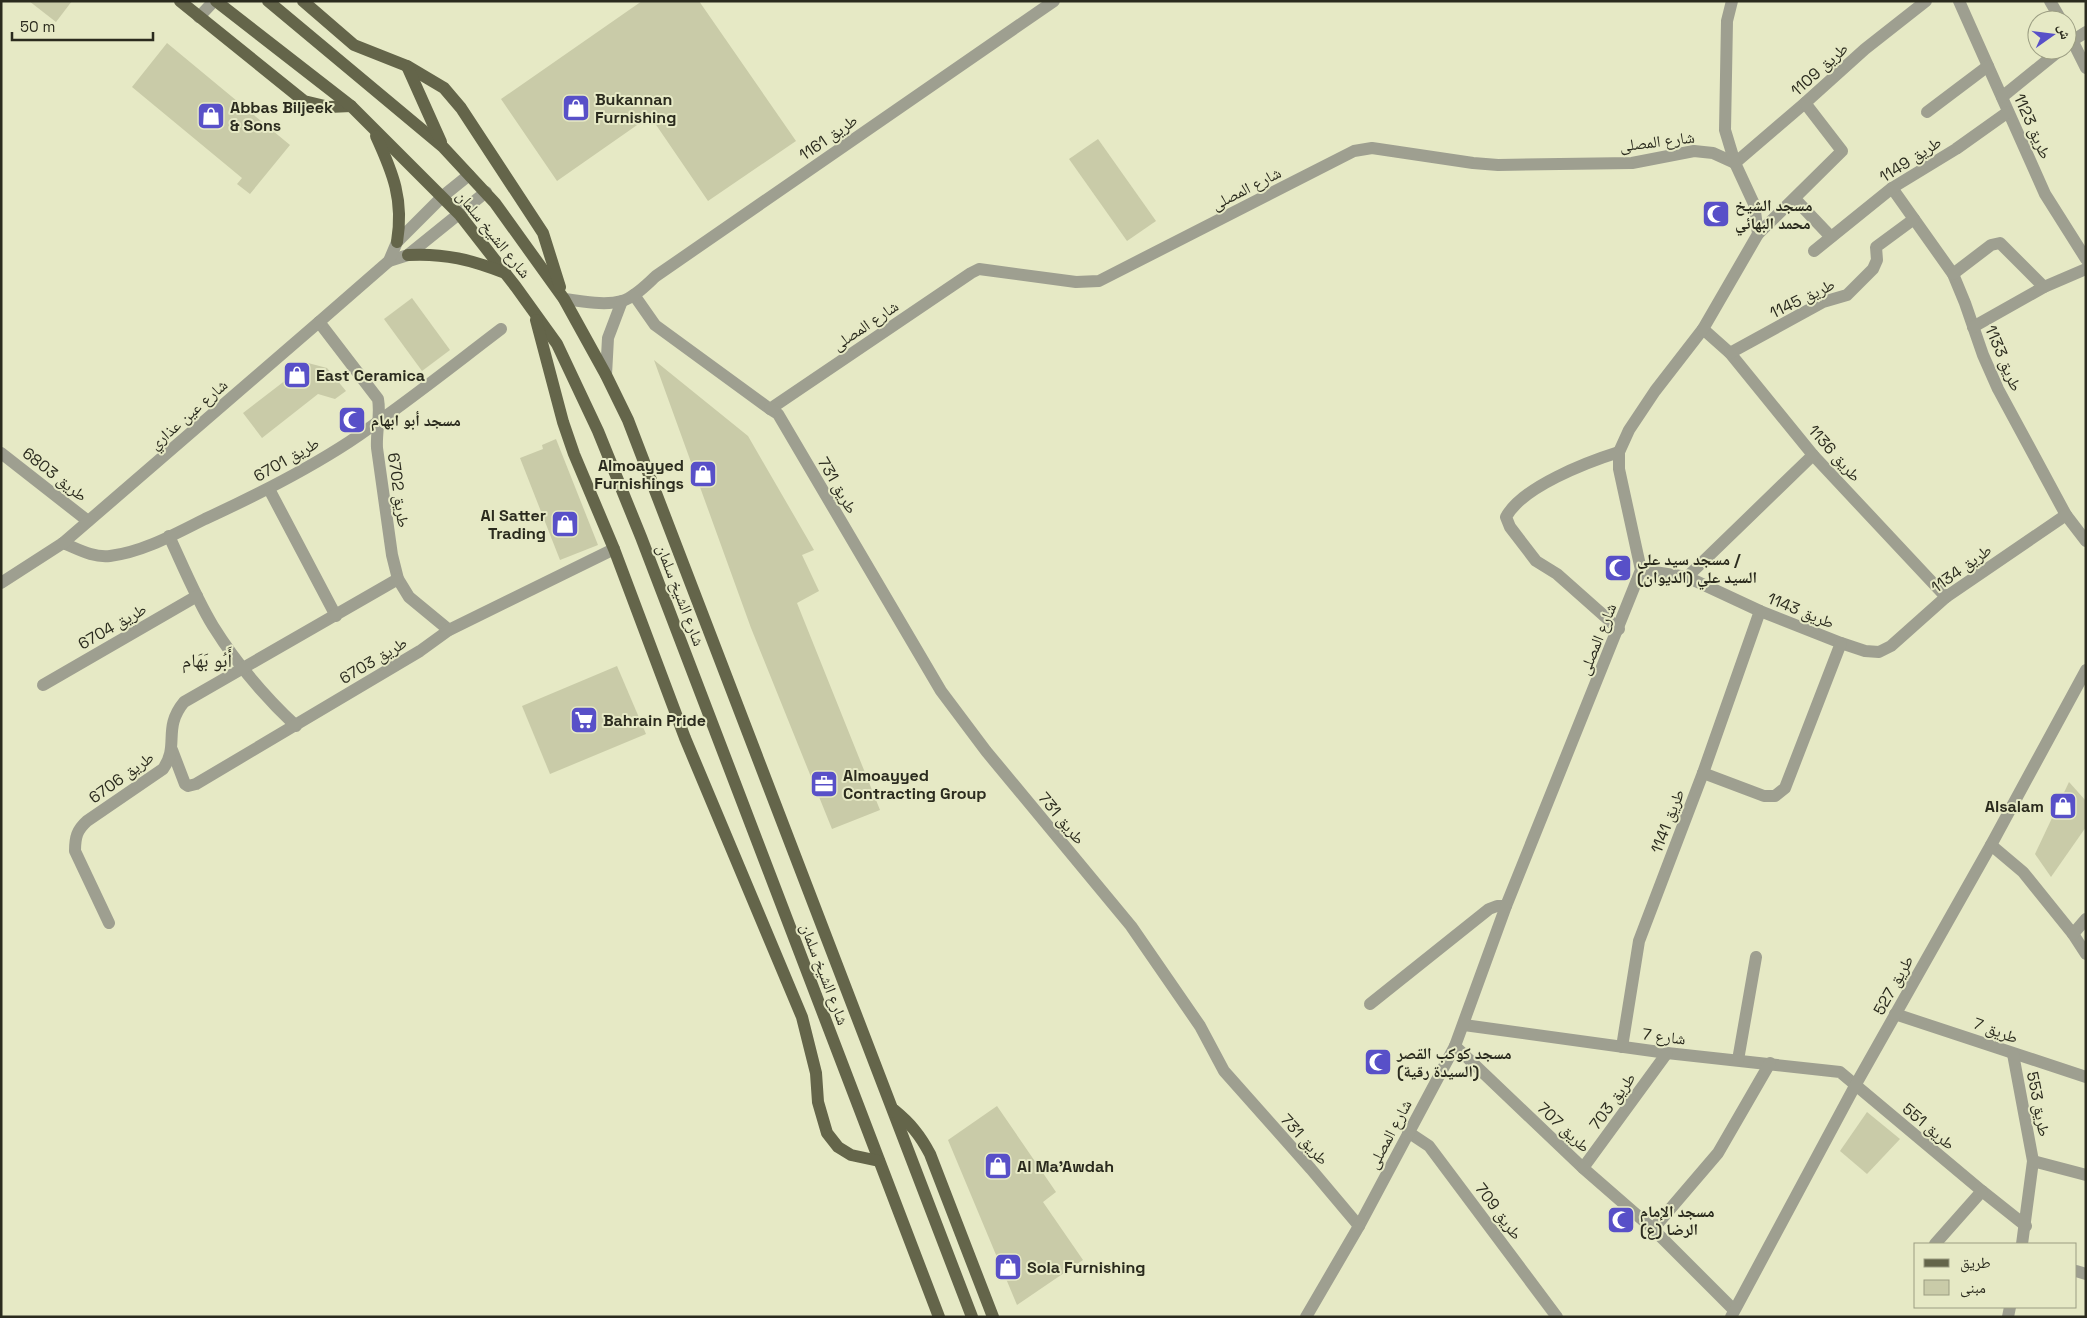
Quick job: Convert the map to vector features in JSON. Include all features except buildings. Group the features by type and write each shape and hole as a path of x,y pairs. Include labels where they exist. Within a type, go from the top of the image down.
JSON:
{"main road":[{"path":"180,1 304,101 329,107 351,106"},
{"name":"شارع الشيخ سلمان","path":"215,1 351,106 443,196 506,274 557,344 580,390 634,519 939,1317"},
{"name":"شارع الشيخ سلمان","path":"268,1 444,147 486,192 564,300 606,375 628,420 972,1317"},
{"path":"303,1 354,45 407,66 444,88 461,108 544,233 564,300"},
{"path":"407,66 444,147"},
{"path":"373,129 389,164 399,200 400,221 397,242"},
{"path":"408,255 443,255 476,261 506,274"},
{"path":"534,312 563,422 614,549 685,738 802,1017 816,1073 818,1102 827,1133 838,1147 851,1155 878,1161"},
{"path":"892,1109 909,1122 920,1136 930,1154 993,1317"}],"street":[{"path":"199,17 215,1"},
{"name":"طريق 1161","path":"628,298 671,266 1054,1"},
{"path":"1732,1 1727,20 1725,130 1735,163 1754,204 1758,234"},
{"name":"طريق 1109","path":"1735,163 1865,49 1926,1"},
{"name":"طريق 1123","path":"1959,1 2045,194 2086,259"},
{"path":"2077,52 2086,68"},
{"path":"2002,97 2048,60"},
{"path":"1927,112 1988,66"},
{"path":"1642,570 1619,469 1619,452 1628,430 1655,391 1703,329 1758,234 1796,199 1842,151 1805,103"},
{"name":"طريق 1149","path":"1814,251 1892,188 1956,149 2008,112"},
{"name":"شارع المصلى","path":"770,409 979,269 1076,282 1099,281 1354,150 1372,148 1498,165 1632,163 1694,151 1713,153 1735,163"},
{"name":"شارع عين عذاري","path":"1,583 63,543 319,322 389,261 397,242 443,196 470,175"},
{"name":"طريق 1133","path":"1892,188 1953,274 1998,389 2066,515 2086,541"},
{"name":"شارع عين عذاري","path":"389,261 399,260 408,255 460,215 486,192"},
{"path":"1796,199 1831,237"},
{"name":"طريق 1145","path":"1730,353 1823,302 1847,295 1873,269 1877,260 1876,247 1914,219"},
{"path":"1953,274 1991,245 2000,243 2044,287"},
{"path":"1973,327 2044,287 2086,269"},
{"path":"564,300 596,302 628,298"},
{"path":"606,375 608,338 628,298"},
{"path":"628,298 655,325 770,409"},
{"name":"طريق 6702","path":"319,322 378,399 380,410 377,448 393,562 398,580 409,597 449,630"},
{"name":"طريق 6701","path":"63,543 91,555 108,556 132,551 169,536 269,489 378,422 501,329"},
{"name":"طريق 1136","path":"1703,329 1730,353 1813,455 1946,597"},
{"name":"طريق 731","path":"770,409 778,414 941,691 986,751 1132,926 1200,1026 1224,1072 1359,1226"},
{"path":"1619,452 1589,462 1545,483 1511,508 1506,518 1510,527 1536,561 1557,574 1619,629"},
{"name":"طريق 6803","path":"1,453 88,521"},
{"path":"1686,577 1813,455"},
{"path":"269,489 336,616"},
{"name":"طريق 1134","path":"1879,652 1890,646 1946,597 2066,515"},
{"path":"169,536 212,625 243,669 271,702 296,726"},
{"name":"طريق 6703","path":"172,750 183,781 188,786 192,786 420,651 449,630 614,549"},
{"name":"شارع المصلى","path":"1306,1317 1359,1226 1455,1046 1506,906 1642,570"},
{"name":"طريق 1143","path":"1642,570 1686,577 1760,611 1841,643 1865,651 1879,652"},
{"name":"طريق 6706","path":"108,923 75,851 75,840 79,829 87,821 163,769 169,760 172,750 170,732 173,721 184,702 398,580"},
{"name":"طريق 6704","path":"43,685 197,596"},
{"name":"طريق 1141","path":"1622,1047 1639,941 1703,773 1760,611"},
{"path":"1703,773 1764,796 1775,796 1785,788 1841,643"},
{"name":"طريق 527","path":"1732,1314 1894,1014 1991,845 2086,670"},
{"path":"1991,845 2023,872 2073,934 2086,954"},
{"path":"1370,1004 1489,909 1497,906 1506,906"},
{"path":"2073,934 2086,919"},
{"path":"1738,1060 1756,957"},
{"name":"طريق 7","path":"1894,1014 2086,1077"},
{"name":"شارع 7","path":"1464,1025 1667,1053 1840,1072 1856,1084"},
{"name":"طريق 707","path":"1455,1046 1583,1168 1653,1229 1732,1314"},
{"name":"طريق 703","path":"1583,1168 1667,1053"},
{"name":"طريق 553","path":"2013,1054 2033,1160 2026,1226 2022,1243"},
{"path":"1653,1229 1718,1153 1770,1063"},
{"name":"طريق 551","path":"1856,1084 2026,1226"},
{"name":"طريق 709","path":"1408,1132 1429,1146 1557,1317"},
{"name":"طريق 553","path":"2033,1160 2086,1175"},
{"path":"1936,1243 1982,1191"}],"place":[{"name":"Bukannan Furnishing","path":"576,108"},
{"name":"Abbas Biljeek & Sons","path":"211,116"},
{"name":"مسجد الشيخ محمد البهائي","path":"1716,214"},
{"name":"East Ceramica","path":"297,375"},
{"name":"مسجد أبو ابهام","path":"352,420"},
{"name":"Almoayyed Furnishings","path":"703,474"},
{"name":"Al Satter Trading","path":"565,524"},
{"name":"مسجد سيد علي / السيد علي (الديوان)","path":"1618,568"},
{"name":"Bahrain Pride","path":"584,720"},
{"name":"Almoayyed Contracting Group","path":"824,784"},
{"name":"Alsalam","path":"2063,806"},
{"name":"مسجد كوكب القصر (السيدة رقية)","path":"1378,1062"},
{"name":"Al Ma'Awdah","path":"998,1166"},
{"name":"مسجد الإمام الرضا (ع)","path":"1621,1220"},
{"name":"Sola Furnishing","path":"1008,1267"}],"district":[{"name":"أَبُو بَهَام","path":"207,660"}]}
